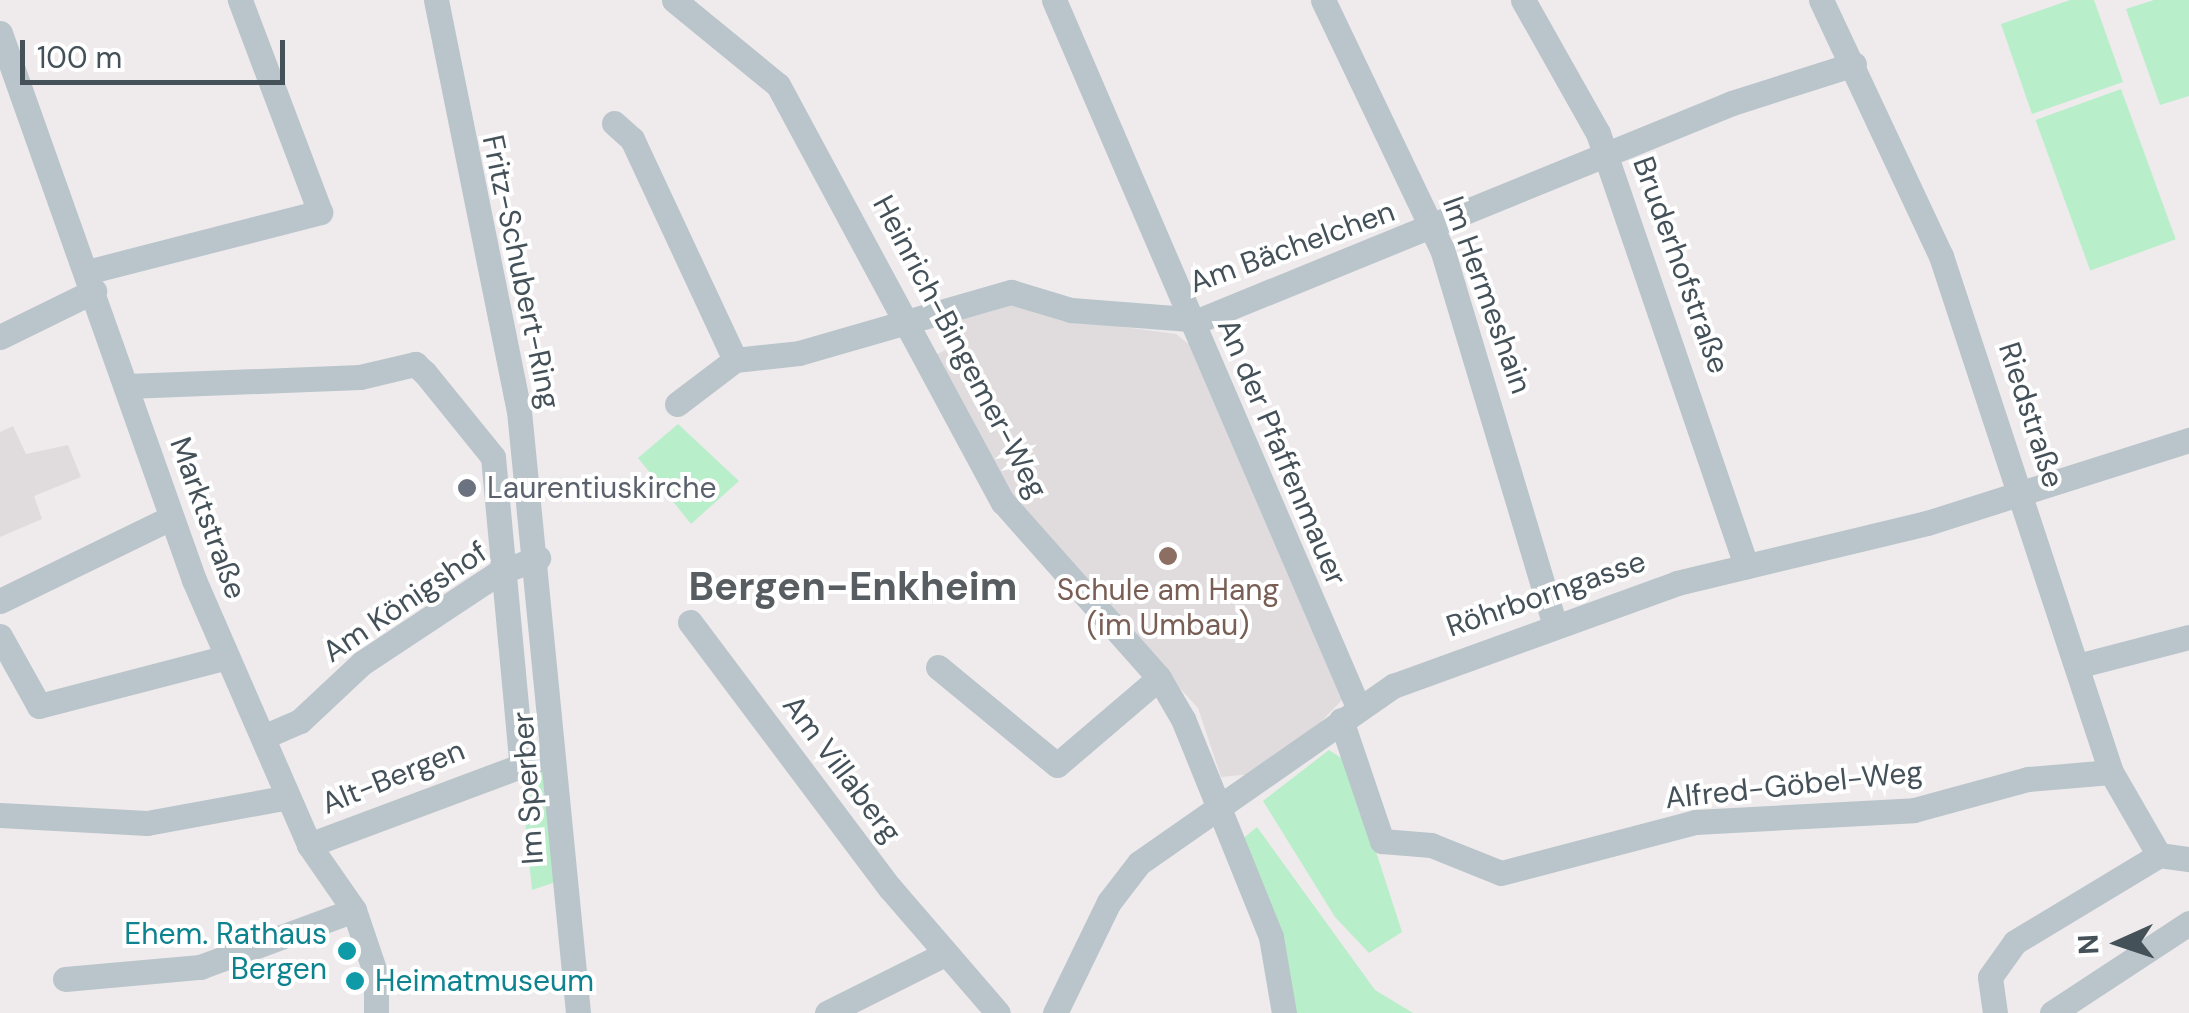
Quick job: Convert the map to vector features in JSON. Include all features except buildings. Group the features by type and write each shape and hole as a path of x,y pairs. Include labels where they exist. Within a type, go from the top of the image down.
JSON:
{"street":[{"path":"0,337 90,282 320,212 240,0"},
{"name":"Fritz-Schubert-Ring","path":"436,0 473,206 523,442 538,558"},
{"name":"Heinrich-Bingemer-Weg","path":"674,0 778,86 1011,515 1159,678 1271,937 1284,1013"},
{"name":"An der Pfaffenmauer","path":"1054,0 1148,202 1349,714"},
{"name":"Im Hermeshain","path":"1323,0 1433,229 1554,626"},
{"name":"Bruderhofstraße","path":"1523,0 1608,158 1746,566"},
{"name":"Riedstraße","path":"1821,0 1854,64 1966,320 2110,772 2159,855"},
{"name":"Marktstraße","path":"0,33 127,386 170,518 309,845 354,910 376,976 376,1013"},
{"name":"Am Bächelchen","path":"735,360 799,353 905,318 1022,291 1071,310 1192,320 1433,229 1732,103 1854,64"},
{"path":"614,123 632,139 735,360 677,404"},
{"name":"Im Sperber","path":"127,386 360,377 415,364 494,457 498,573 522,761"},
{"name":"Röhrborngasse","path":"1055,1013 1119,885 1349,714 1430,669 1746,566 2022,497 2189,440"},
{"path":"0,601 170,518"},
{"name":"Im Sperber","path":"538,558 578,1013"},
{"name":"Am Königshof","path":"263,737 300,721 362,663 498,573 538,558"},
{"name":"Am Villaberg","path":"690,622 945,954 998,1013"},
{"path":"0,636 39,706 226,656"},
{"path":"2078,666 2189,637"},
{"path":"938,667 1057,765 1159,678"},
{"name":"Alfred-Göbel-Weg","path":"1349,714 1382,841 1431,844 1501,873 1580,860 1694,822 1914,810 2039,777 2110,772"},
{"name":"Alt-Bergen","path":"309,845 522,761 558,758"},
{"path":"0,815 147,823 288,797"},
{"path":"1995,1013 1990,977 2015,942 2159,855 2189,859"},
{"path":"65,979 200,967 354,910"},
{"path":"2052,1013 2189,923"},
{"path":"827,1013 945,954"}],"shaded area":[{"name":"Schule am Hang (im Umbau)","path":"1027,299 1071,320 1176,334 1195,349 1344,698 1272,772 1221,777 1198,708 1019,513 932,357 958,343 963,316"},
{"path":"13,426 26,454 68,445 81,477 34,496 42,519 0,537 0,432"}],"green space":[{"path":"2070,0 2094,0 2123,82 2032,114 2001,24"},
{"path":"2154,0 2189,0 2189,96 2160,105 2126,9"},
{"path":"2121,89 2176,239 2090,270 2035,120"},
{"path":"678,424 739,481 691,524 638,458"},
{"path":"1329,750 1347,762 1402,932 1369,953 1335,917 1263,801"},
{"path":"545,767 559,881 532,890 520,769"},
{"path":"1257,827 1375,990 1413,1013 1290,1013 1290,973 1240,841"}],"place":[{"name":"Laurentiuskirche","path":"467,488"},
{"name":"Schule am Hang (im Umbau)","path":"1168,556"},
{"name":"Ehem. Rathaus Bergen","path":"347,951"},
{"name":"Heimatmuseum","path":"355,981"}],"district":[{"name":"Bergen-Enkheim","path":"853,586"}]}
